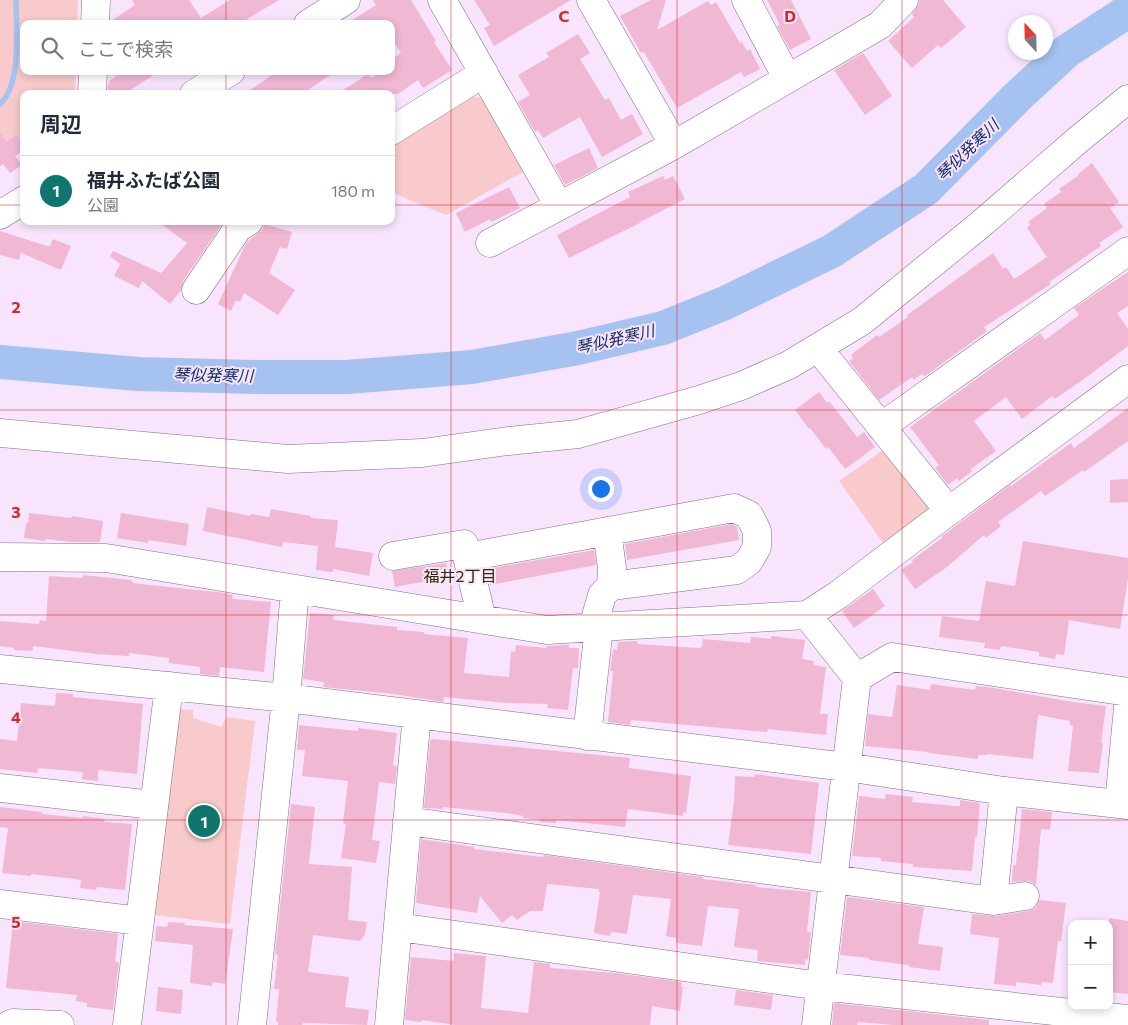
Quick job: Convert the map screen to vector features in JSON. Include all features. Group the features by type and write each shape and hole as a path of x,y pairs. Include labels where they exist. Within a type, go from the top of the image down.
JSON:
{"street":[{"path":"314,20 346,0"},
{"path":"442,0 559,206"},
{"path":"591,0 674,145"},
{"path":"746,0 787,78"},
{"path":"490,243 674,145 880,25 904,0"},
{"path":"395,129 484,74"},
{"path":"92,90 93,75"},
{"path":"200,90 224,75"},
{"path":"0,433 288,459 422,453 508,441 578,434 699,400 741,386 790,365 870,315 1128,99"},
{"path":"0,215 20,202"},
{"path":"196,290 238,228 243,225"},
{"path":"882,427 1128,251"},
{"path":"818,348 949,510"},
{"path":"0,556 106,558 547,630 807,614 838,595 949,510 1128,379"},
{"path":"467,556 734,508 749,515 757,531 756,547 749,560 737,570 611,586 602,595 596,627 587,736"},
{"path":"606,531 612,568 611,586"},
{"path":"393,556 464,544 482,619"},
{"path":"252,1025 286,698 295,589"},
{"path":"807,614 857,678 816,1025"},
{"path":"857,678 892,657 1128,692"},
{"path":"0,669 286,698 846,767 1004,791 1123,805 1128,708"},
{"path":"127,1025 169,686"},
{"path":"390,1025 417,714"},
{"path":"0,788 153,805"},
{"path":"993,901 1004,791"},
{"path":"407,821 993,901 1026,896"},
{"path":"0,904 140,921"},
{"path":"398,927 820,986 1128,1019"},
{"path":"9,1025 13,1023 60,1025"}],"shaded area":[{"path":"0,0 78,0 77,20 20,20 20,75 76,75 75,90 20,90 20,142 0,164"},
{"path":"473,97 485,98 525,171 446,215 395,194 395,145"},
{"path":"886,448 930,504 928,516 886,547 839,481"},
{"path":"180,709 193,710 193,718 221,727 227,717 255,721 230,924 154,915"}],"building":[{"path":"132,0 189,0 201,18 230,0 279,0 246,20 112,20 135,5"},
{"path":"373,0 411,0 452,70 423,88 418,80 398,94 395,94 395,90 343,90 366,75 371,78 376,75 395,75 395,57 401,53 395,43 395,20 352,20 376,5"},
{"path":"474,0 571,0 494,46 484,28 490,25"},
{"path":"651,0 666,0 657,30 708,1 711,5 716,2 740,43 742,42 747,51 750,49 760,69 744,77 741,72 677,108 644,52 641,53 620,16"},
{"path":"767,0 791,0 811,39 790,50 777,26 780,25"},
{"path":"919,0 943,0 966,27 941,48 938,45 912,68 888,41 914,17 912,14 919,4"},
{"path":"578,34 590,53 580,59 605,100 609,98 621,120 632,114 643,134 602,157 580,117 543,138 538,130 535,132 518,102 530,95 518,75 549,57 546,53"},
{"path":"863,53 892,96 865,115 834,70"},
{"path":"118,75 154,75 130,90 108,90 109,81"},
{"path":"272,75 330,75 308,90 250,90"},
{"path":"0,133 6,142 16,135 20,140 20,153 15,156 20,162 20,166 10,173 3,164 0,166"},
{"path":"589,148 598,168 565,185 554,165"},
{"path":"1092,163 1119,202 1110,208 1123,227 1099,243 1101,246 1049,282 1051,284 984,327 987,331 925,376 921,374 914,380 912,377 879,400 849,361 853,358 851,355 877,335 879,337 908,317 907,315 993,253 1003,269 1006,267 1014,279 1047,257 1027,228 1030,225 1028,222 1047,208 1044,204 1061,192 1059,189"},
{"path":"663,176 665,180 673,176 685,199 569,258 557,235 630,197 628,192"},
{"path":"509,187 520,208 491,222 490,219 465,232 456,213"},
{"path":"162,225 221,225 183,281 181,290 170,304 142,281 139,288 114,276 120,264 110,256 113,251 161,273 187,243"},
{"path":"264,225 268,225 292,232 287,249 280,247 269,273 295,290 278,315 244,293 240,302 236,300 231,311 218,304 246,243 263,229"},
{"path":"0,231 47,246 50,246 53,239 71,246 61,270 21,253 19,260 0,255"},
{"path":"1128,272 1128,306 1117,313 1128,329 1128,346 1055,399 1052,396 1022,419 1006,397 974,421 996,451 971,469 972,471 959,481 957,478 948,485 935,468 939,465 910,427 1040,333 1045,340 1079,315 1074,308"},
{"path":"819,392 827,403 829,401 857,437 864,432 875,447 845,469 828,447 826,449 809,429 795,410"},
{"path":"1128,408 1128,441 1084,472 1083,470 1045,496 1041,491 998,522 1001,526 986,538 984,535 947,567 915,589 901,570 913,562 912,560 1010,485 1071,443 1074,448"},
{"path":"1128,479 1128,502 1110,503 1110,480"},
{"path":"207,507 250,516 251,514 269,517 271,509 311,516 311,518 338,520 335,547 373,553 369,576 333,569 333,572 316,570 318,546 283,542 282,547 203,531"},
{"path":"29,513 71,518 72,516 103,521 100,542 71,542 45,539 45,541 24,538"},
{"path":"121,513 189,524 186,546 149,540 148,543 117,538"},
{"path":"732,524 737,527 739,540 627,560 625,544"},
{"path":"1023,541 1128,558 1128,578 1120,629 1069,620 1064,655 1056,654 1055,659 1039,656 1039,652 1001,646 1000,650 984,648 985,643 939,637 942,616 979,621 986,581 1015,586"},
{"path":"594,550 596,565 490,585 486,569"},
{"path":"446,563 449,577 395,587 392,571"},
{"path":"83,575 131,580 133,583 225,593 233,595 232,599 271,602 264,672 220,667 219,676 200,674 200,667 169,663 169,658 129,653 129,656 96,654 33,646 33,651 14,650 14,648 0,646 0,621 39,624 40,620 46,621 49,576 83,578"},
{"path":"873,589 885,606 854,628 842,611"},
{"path":"310,613 334,615 333,620 397,627 397,630 424,632 424,634 468,638 464,673 509,677 511,651 515,652 516,645 547,648 547,646 569,645 569,648 579,648 578,668 573,668 568,710 547,708 548,704 507,703 444,697 443,702 394,694 323,687 324,682 303,679"},
{"path":"771,636 805,640 802,659 814,661 813,665 826,667 820,714 828,714 826,735 768,729 767,732 631,720 630,725 608,722 613,671 610,671 613,649 617,650 618,642 637,641 637,644 699,648 702,647 703,639 750,643 751,637 771,639"},
{"path":"931,684 975,690 976,686 994,688 1106,706 1099,773 1068,771 1073,726 1070,725 1070,721 1038,715 1033,759 987,754 978,755 978,759 865,746 868,714 892,717 897,685 930,690"},
{"path":"56,693 73,694 73,697 143,704 137,774 98,770 98,781 82,779 83,772 38,768 37,773 0,769 0,739 17,741 21,703 55,706"},
{"path":"299,725 358,731 358,728 397,733 393,765 397,766 395,784 379,782 372,840 380,841 376,863 341,858 346,824 343,823 348,781 302,776 305,750 297,750"},
{"path":"432,739 630,758 629,768 691,776 686,813 683,812 683,816 628,809 625,827 556,820 556,823 540,822 540,820 523,818 523,816 514,814 443,807 443,809 424,808 430,741"},
{"path":"755,774 819,783 811,854 728,845 734,802 735,776 754,777"},
{"path":"886,794 913,797 912,802 956,806 960,806 960,800 980,803 972,871 913,867 913,864 881,861 881,858 852,856 859,796 885,799"},
{"path":"291,804 315,807 309,864 352,867 348,920 367,922 365,935 360,941 313,935 308,972 349,977 345,1007 369,1010 367,1025 303,1023 302,1025 278,1025 278,1022 276,1022 279,989 274,989 278,955 275,954"},
{"path":"0,807 42,812 42,814 83,818 83,816 105,819 104,822 132,824 125,890 97,887 96,890 80,888 81,881 76,879 2,873 8,828 0,827"},
{"path":"1022,809 1052,812 1050,830 1041,829 1036,885 1030,881 1012,882 1013,865 1016,865 1018,852"},
{"path":"421,839 474,847 474,849 543,857 544,855 756,885 756,887 811,892 807,932 811,932 808,960 805,959 805,965 757,961 758,950 734,947 739,909 708,906 702,946 676,943 676,938 666,936 671,899 633,895 627,934 611,932 610,936 594,933 599,889 547,884 543,911 530,911 517,920 512,915 502,923 480,896 477,913 416,903"},
{"path":"847,897 924,907 918,944 943,947 940,971 869,960 869,958 840,955"},
{"path":"1040,900 1066,903 1061,941 1058,941 1053,983 1042,982 1041,985 1016,982 1016,986 994,984 999,938 970,934 972,914 995,916 1027,911 1035,908"},
{"path":"1109,918 1128,921 1128,994 1113,992 1113,920 1109,920"},
{"path":"13,921 118,934 115,962 119,962 113,1010 87,1007 87,1003 76,1001 77,995 6,988"},
{"path":"168,922 233,929 225,984 213,982 212,986 190,983 193,945 155,941 156,926 167,927"},
{"path":"454,953 486,956 481,1008 528,1013 534,962 550,964 550,968 615,973 682,982 680,1011 652,1006 650,1025 455,1025 421,1020 421,1022 405,1020 411,957 454,961"},
{"path":"158,987 183,990 181,1014 156,1011"},
{"path":"736,990 773,995 771,1010 734,1005"},
{"path":"834,1003 989,1020 989,1025 893,1025 858,1022 857,1025 832,1025"}],"waterway":[{"path":"0,104 7,95 15,70 17,40 16,0"},
{"name":"琴似発寒川","path":"0,362 138,374 347,377 472,367 578,348 663,328 725,303 832,251 926,189 1017,97 1067,51 1128,11"}],"place":[{"name":"福井ふたば公園","path":"204,821"}],"district":[{"name":"福井2丁目","path":"460,576"}]}
